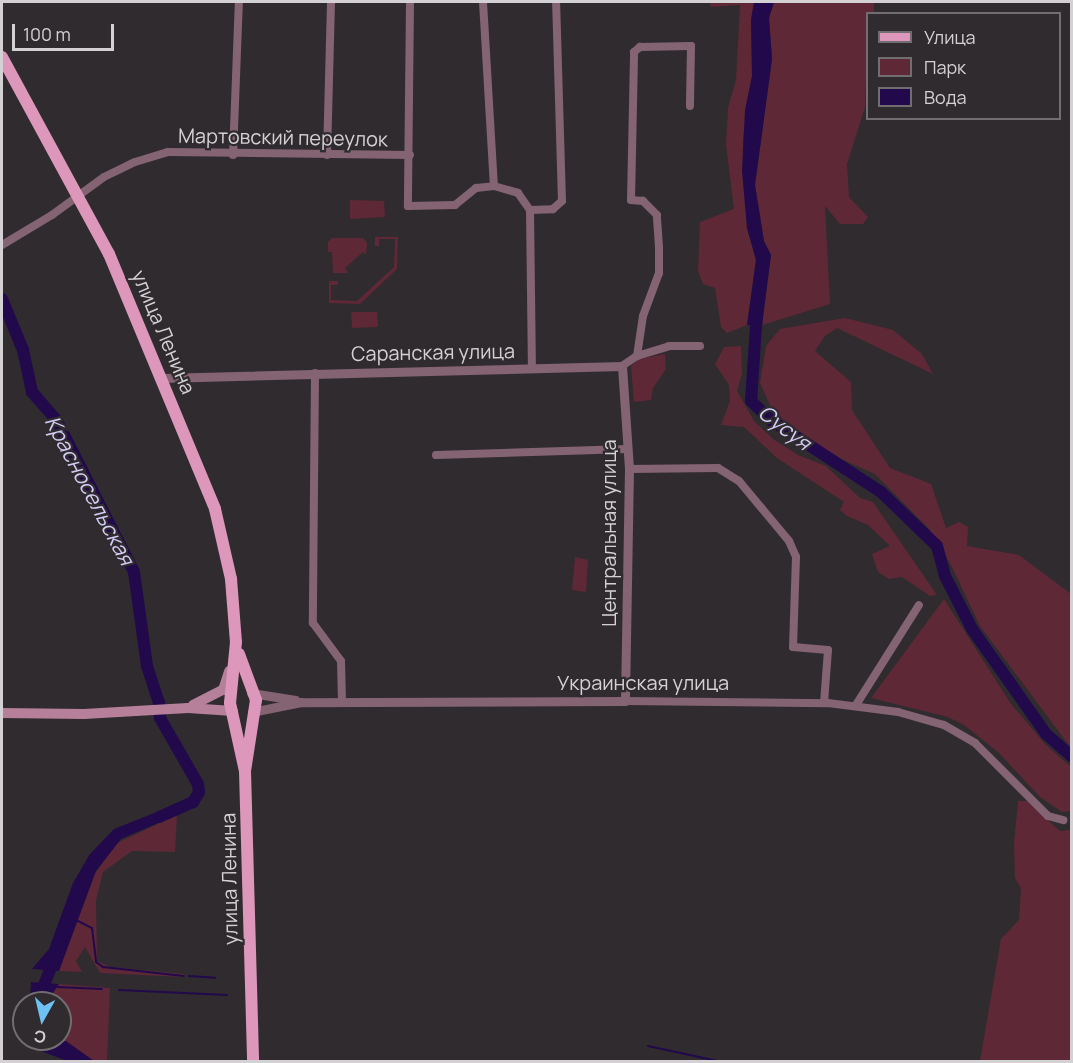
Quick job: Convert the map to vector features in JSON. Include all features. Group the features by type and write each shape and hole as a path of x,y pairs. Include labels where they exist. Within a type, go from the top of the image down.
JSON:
{"main road":[{"name":"улица Ленина","path":"2,57 80,197 162,378 215,509 231,579 236,642 233,711 245,771"},
{"name":"улица Ленина","path":"236,642 251,693 256,700 252,712 245,771 253,1062"},
{"path":"184,708 223,690 236,642"},
{"name":"Украинская улица","path":"184,708 234,694 251,693"},
{"path":"184,708 220,714 237,735"},
{"name":"Украинская улица","path":"2,713 184,708 233,711 244,716 252,712"}],"street":[{"path":"233,154 239,2"},
{"path":"327,155 331,2"},
{"path":"410,2 408,206 455,205 476,188 494,186 518,193 530,210 532,368"},
{"path":"483,2 494,186"},
{"path":"530,210 553,209 562,201 556,2"},
{"path":"637,356 643,315 659,273 659,247 657,215 643,201 631,200 634,52 640,47 691,46 690,106"},
{"name":"Мартовский переулок","path":"2,245 125,167 168,152 410,155"},
{"path":"622,366 637,356 669,346 700,346"},
{"name":"Саранская улица","path":"162,378 315,372 622,366"},
{"name":"Центральная улица","path":"622,366 629,469 625,701"},
{"path":"315,372 314,624 341,661 342,702"},
{"path":"436,455 628,449"},
{"path":"629,469 718,468 739,481 789,541 796,557 793,647 828,650 824,703"},
{"path":"856,705 919,605"},
{"path":"251,693 301,702"},
{"name":"Украинская улица","path":"252,712 301,702 625,701 856,705 944,725 975,743 1048,816 1063,820"}],"green space":[{"path":"710,2 754,2 751,20 752,76 743,138 747,228 756,260 747,325 727,333 721,327 715,288 703,284 698,271 700,222 734,209 726,145 728,108 736,80 740,5 711,7"},
{"path":"774,2 874,2 874,12 866,12 865,107 847,164 849,197 868,217 863,224 840,224 825,206 830,304 762,325 771,255 764,241 755,185 772,59 769,18"},
{"path":"350,200 384,201 385,217 350,219"},
{"path":"375,237 398,237 397,269 360,304 329,303 329,281 338,281 338,285 331,285 331,300 357,301 394,267 395,239 379,239 379,246 375,246"},
{"path":"332,238 363,238 367,243 366,255 363,252 345,268 348,273 333,273 332,252 328,252 328,242"},
{"path":"351,312 377,312 378,327 352,328"},
{"path":"845,318 893,330 922,354 933,374 837,328 825,336 815,351 851,382 852,410 890,468 931,484 946,528 959,522 968,527 967,546 1019,555 1071,594 1071,748 980,626 950,563 929,529 875,474 830,454 773,412 760,383 766,346 780,329"},
{"path":"741,346 742,373 737,391 754,421 773,439 798,455 826,466 860,498 873,502 937,595 930,596 902,577 889,579 878,572 872,554 890,546 868,525 847,516 840,510 844,502 777,458 744,427 721,425 730,401 729,385 715,364 724,347"},
{"path":"665,354 666,369 653,388 651,400 634,402 631,366 639,359"},
{"path":"575,557 588,560 586,592 572,590"},
{"path":"944,599 1011,704 1046,745 1071,767 1071,811 1062,812 1040,797 998,752 964,725 948,717 871,698"},
{"path":"1018,801 1027,801 1060,831 1071,830 1071,1061 980,1061 1001,939 1019,920 1021,888 1015,878 1014,843"},
{"path":"177,815 175,852 132,851 103,872 96,900 97,961 110,967 184,974 183,977 100,973 85,947 76,961 82,972 59,971 88,884 115,844"},
{"path":"59,984 110,988 107,1061 94,1061 72,1047 72,991 54,991"}],"water":[{"path":"754,2 774,2 769,18 772,59 755,185 764,241 771,255 762,325 747,325 756,260 747,228 742,171 745,110 752,76 751,20"},
{"path":"172,806 177,815 121,839 96,871 59,971 32,969 49,949 73,883 90,854 114,829"},
{"path":"31,982 59,984 54,991 31,991"},
{"path":"72,1045 94,1061 67,1061 41,1051 72,1051"}],"waterway":[{"name":"Красносельская","path":"2,299 23,350 32,392 57,421 134,572 147,666 159,702 160,718 198,784 199,792 193,802 160,817"},
{"name":"Сусуя","path":"757,311 751,401 772,421 881,492 937,546 945,576 972,629 1046,734 1072,757"},
{"path":"76,920 92,928 96,962 103,967 184,976"},
{"name":"Красносельская","path":"42,991 55,957"},
{"path":"189,976 215,978"},
{"path":"57,987 102,989"},
{"path":"119,990 227,995"},
{"path":"648,1046 722,1062"}]}
